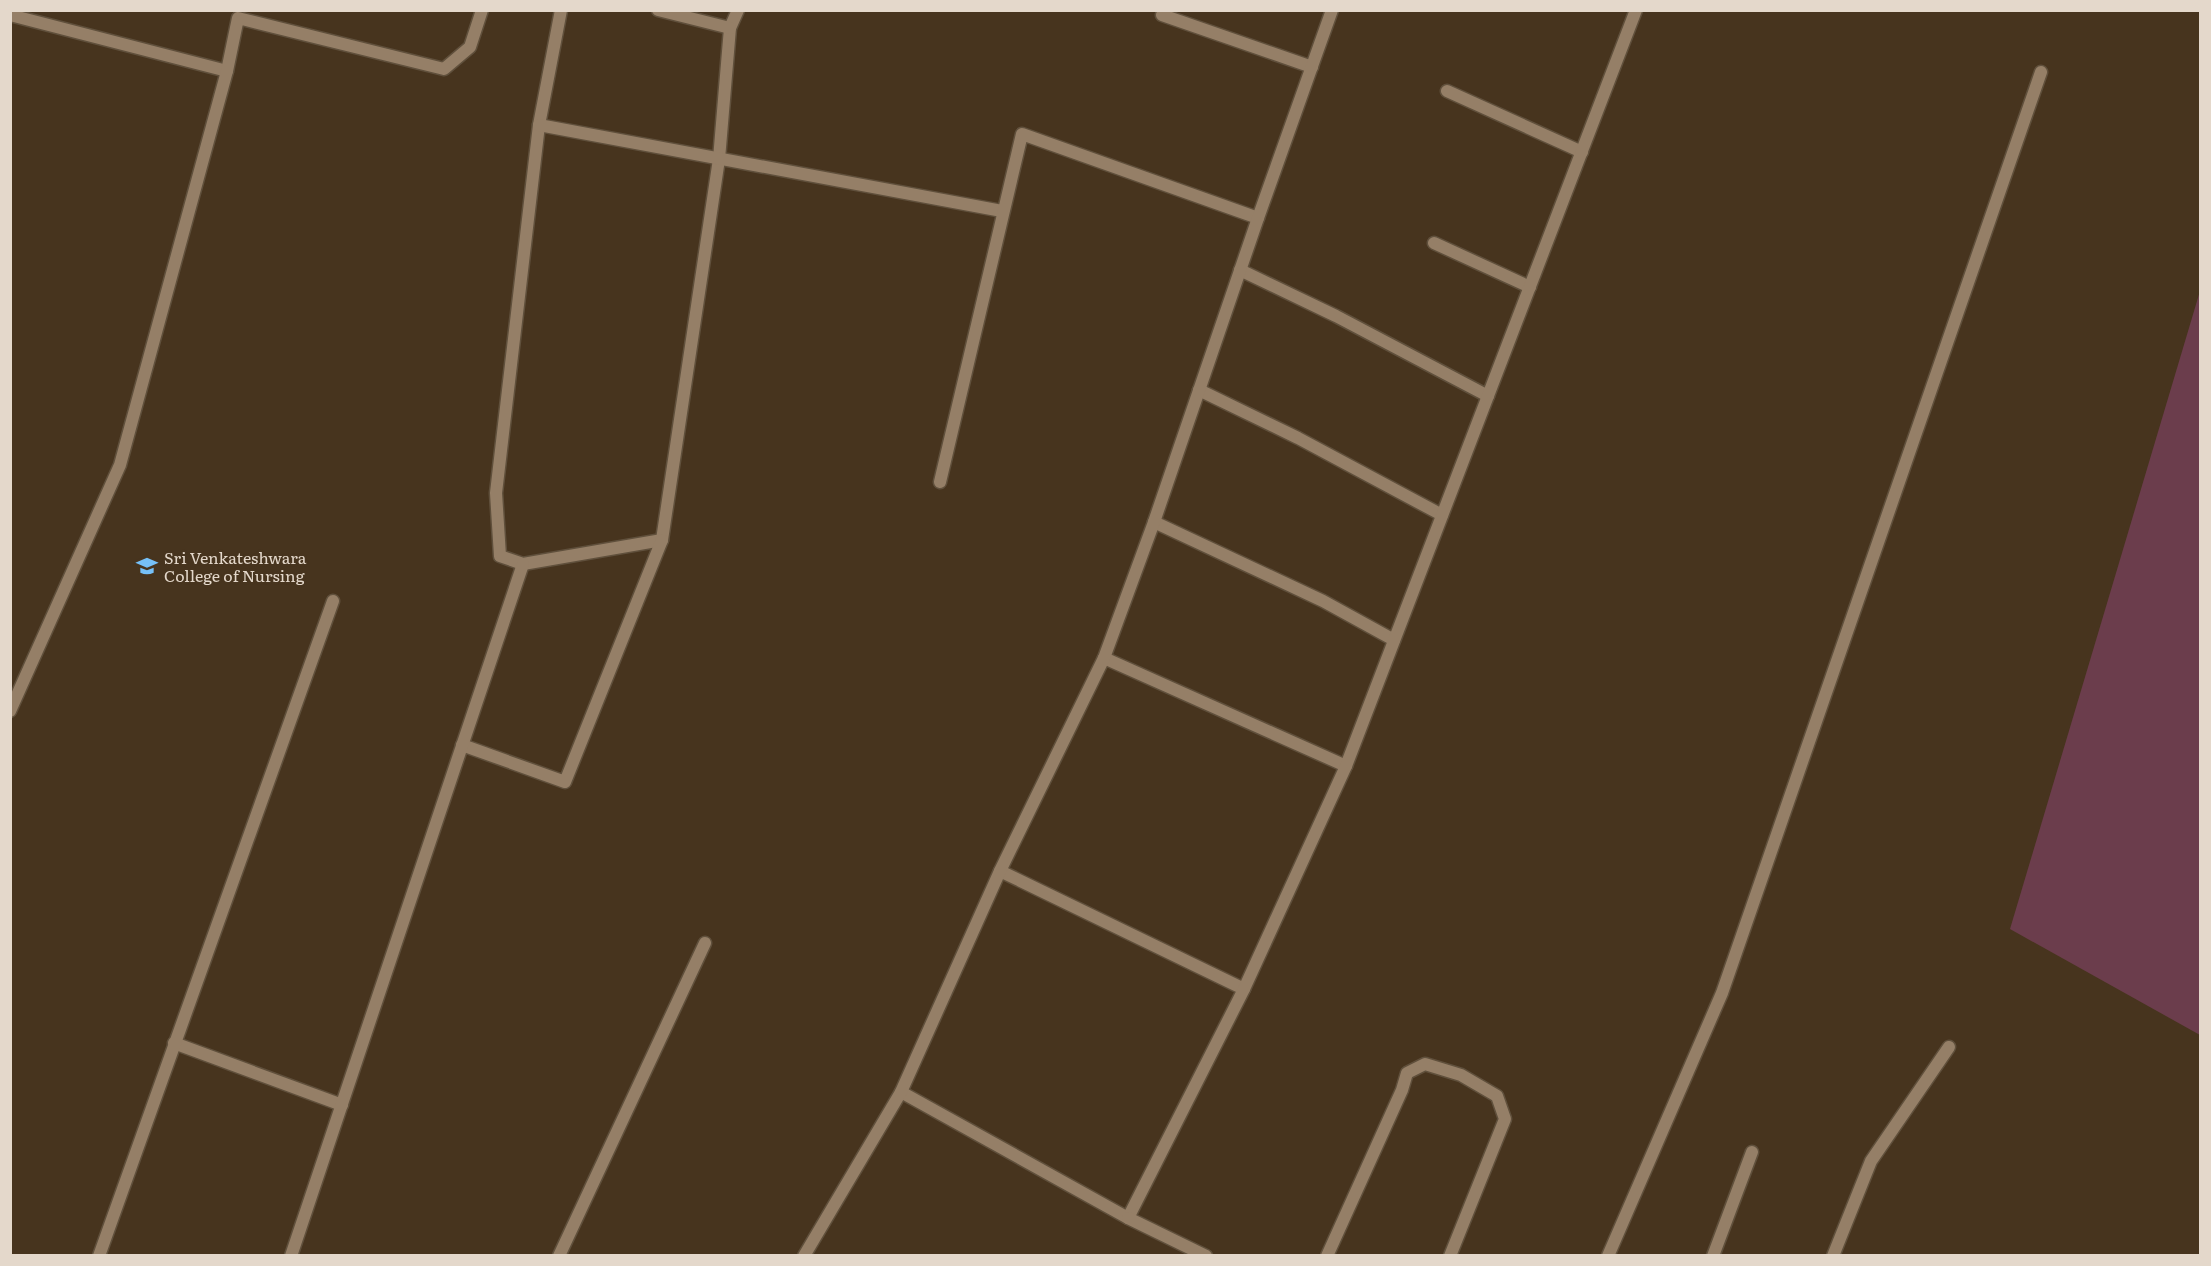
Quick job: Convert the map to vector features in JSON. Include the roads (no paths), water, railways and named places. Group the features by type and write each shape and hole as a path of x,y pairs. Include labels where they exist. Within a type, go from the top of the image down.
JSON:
{"street":[{"path":"10,711 120,465 227,71 235,14 444,69 470,47 482,10"},
{"path":"561,10 539,125 496,493 500,555 523,564 662,540"},
{"path":"658,10 730,28"},
{"path":"462,745 565,782 662,540 719,159 730,28 738,10"},
{"path":"804,1256 901,1092 1000,871 1104,658 1154,522 1332,10"},
{"path":"1128,1218 1244,989 1346,766 1636,10"},
{"path":"10,15 227,71"},
{"path":"1162,15 1312,67"},
{"path":"1608,1256 1722,993 2042,72"},
{"path":"1447,91 1582,152"},
{"path":"539,125 1002,211"},
{"path":"940,482 1002,211 1022,134 1258,218"},
{"path":"1434,243 1530,287"},
{"path":"1240,270 1336,316 1488,396"},
{"path":"1200,390 1298,438 1442,515"},
{"path":"1154,522 1323,601 1394,640"},
{"path":"291,1256 523,564"},
{"path":"99,1256 333,601"},
{"path":"1104,658 1346,766"},
{"path":"1000,871 1244,989"},
{"path":"559,1256 705,943"},
{"path":"174,1043 342,1105"},
{"path":"1833,1256 1871,1161 1949,1047"},
{"path":"1327,1256 1402,1090 1407,1072 1425,1064 1461,1075 1497,1096 1504,1119 1450,1256"},
{"path":"901,1092 1128,1218 1206,1256"},
{"path":"1713,1256 1752,1152"}],"place":[{"name":"Sri Venkateshwara College of Nursing","path":"147,566"}]}
